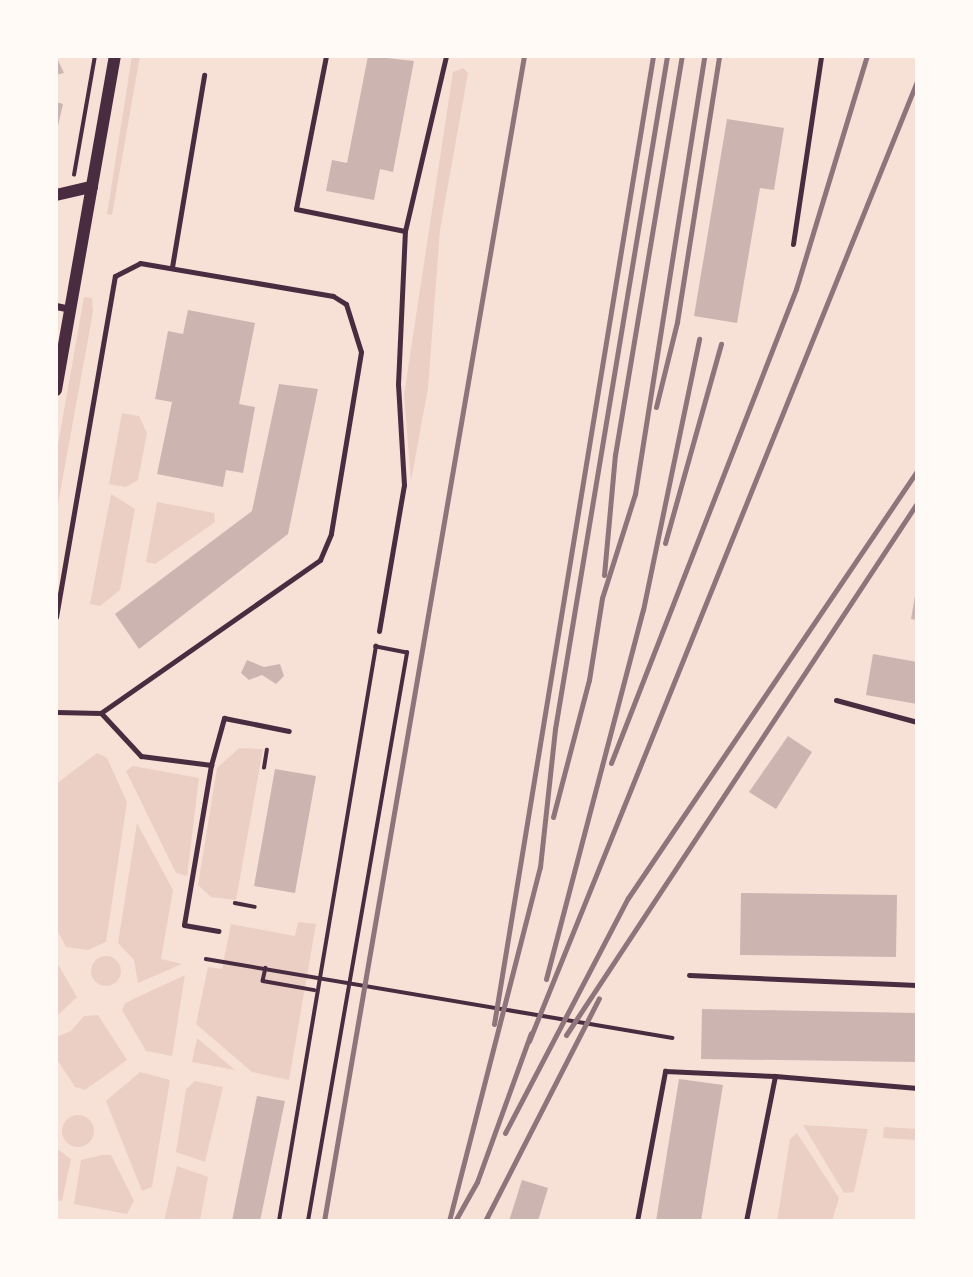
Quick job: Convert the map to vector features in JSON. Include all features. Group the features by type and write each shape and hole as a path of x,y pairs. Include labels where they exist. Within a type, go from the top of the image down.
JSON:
{"street":[{"path":"56,390 115,56"},
{"path":"56,195 92,187"},
{"path":"56,306 70,309"}],"lane":[{"path":"326,56 296,209 405,231"},
{"path":"379,631 404,485 398,384 405,231 446,56"},
{"path":"793,244 821,56"},
{"path":"172,267 204,75"},
{"path":"56,617 109,290 115,276 140,263 333,296 355,320 361,352 331,534 320,560 101,713 56,712"},
{"path":"836,700 917,722"},
{"path":"101,713 141,756 211,765"},
{"path":"218,932 184,925 211,765 224,718 289,731"},
{"path":"689,975 917,985"},
{"path":"637,1221 665,1071 775,1076 917,1088"},
{"path":"746,1221 775,1076"}],"path":[{"path":"72,192 95,56"},
{"path":"279,1221 314,990 379,631"},
{"path":"308,1221 407,653 376,648"},
{"path":"264,768 267,750"},
{"path":"235,903 255,907"},
{"path":"206,959 266,967 672,1038"},
{"path":"266,967 263,981 314,990"}],"shaded area":[{"path":"132,56 140,56 112,215 107,214"},
{"path":"463,68 468,73 440,230 428,388 411,481 404,395 453,72"},
{"path":"84,297 92,298 93,312 56,515 56,456"},
{"path":"122,413 139,416 147,433 138,480 126,487 109,484"},
{"path":"111,494 135,509 120,590 100,606 90,604"},
{"path":"157,502 214,513 215,522 155,564 146,562"},
{"path":"239,748 263,749 236,900 211,897 198,885 217,768"},
{"path":"97,753 107,758 127,802 106,942 88,950 66,947 56,928 56,784"},
{"path":"133,766 199,778 187,876 176,873 126,771"},
{"path":"137,823 173,890 161,959 182,964 138,983 134,960 118,943"},
{"path":"298,922 316,924 289,1080 252,1072 196,1024 208,967 222,969 231,924 295,936"},
{"path":"106,956 117,960 121,971 117,982 106,986 95,982 91,971 95,960"},
{"path":"56,961 77,997 56,1017"},
{"path":"185,975 172,1056 146,1051 122,1010 125,1003"},
{"path":"98,1015 127,1060 85,1090 75,1087 56,1058 56,1037 71,1031 84,1016"},
{"path":"197,1038 235,1070 192,1062"},
{"path":"140,1072 170,1080 152,1187 142,1191 106,1101"},
{"path":"195,1081 223,1087 205,1162 176,1152 186,1089"},
{"path":"78,1115 89,1120 94,1131 89,1142 78,1147 67,1142 62,1131 67,1120"},
{"path":"803,1125 868,1129 854,1192 844,1193"},
{"path":"884,1127 917,1129 917,1140 883,1138"},
{"path":"797,1133 839,1198 832,1221 777,1221 790,1139"},
{"path":"56,1148 71,1159 62,1201 56,1200"},
{"path":"111,1155 134,1201 127,1214 74,1204 81,1160"},
{"path":"177,1166 208,1177 200,1221 164,1221"}],"building":[{"path":"56,56 64,73 56,75"},
{"path":"368,56 414,61 393,172 380,169 374,200 326,191 332,160 347,163"},
{"path":"56,102 63,104 57,130 56,130"},
{"path":"727,119 784,128 774,190 760,188 737,323 694,316"},
{"path":"188,310 255,323 239,404 255,407 243,473 226,470 223,487 157,474 172,402 155,399 168,331 183,334"},
{"path":"279,384 318,389 288,534 139,649 115,614 252,511"},
{"path":"917,590 917,620 911,619"},
{"path":"873,654 917,662 917,704 866,695"},
{"path":"247,660 264,667 280,664 284,676 276,684 262,675 249,680 241,673"},
{"path":"788,736 812,752 776,809 749,792"},
{"path":"275,769 316,776 295,893 254,886"},
{"path":"741,893 897,895 896,957 740,955"},
{"path":"702,1009 917,1013 917,1062 701,1059"},
{"path":"679,1079 723,1085 701,1221 656,1221"},
{"path":"257,1096 285,1101 260,1221 232,1221"},
{"path":"522,1180 548,1188 538,1221 509,1221"}],"railway":[{"path":"324,1221 524,56"},
{"path":"494,1024 653,56"},
{"path":"449,1221 540,867 555,729 667,56"},
{"path":"604,575 615,455 682,56"},
{"path":"553,817 589,680 602,598 635,494 704,56"},
{"path":"656,407 677,322 719,56"},
{"path":"611,763 796,289 867,56"},
{"path":"529,1041 917,81"},
{"path":"546,979 643,610 699,339"},
{"path":"665,543 721,344"},
{"path":"505,1133 628,898 917,471"},
{"path":"566,1035 917,503"},
{"path":"485,1221 599,998"},
{"path":"455,1221 477,1182 531,1033"}]}
